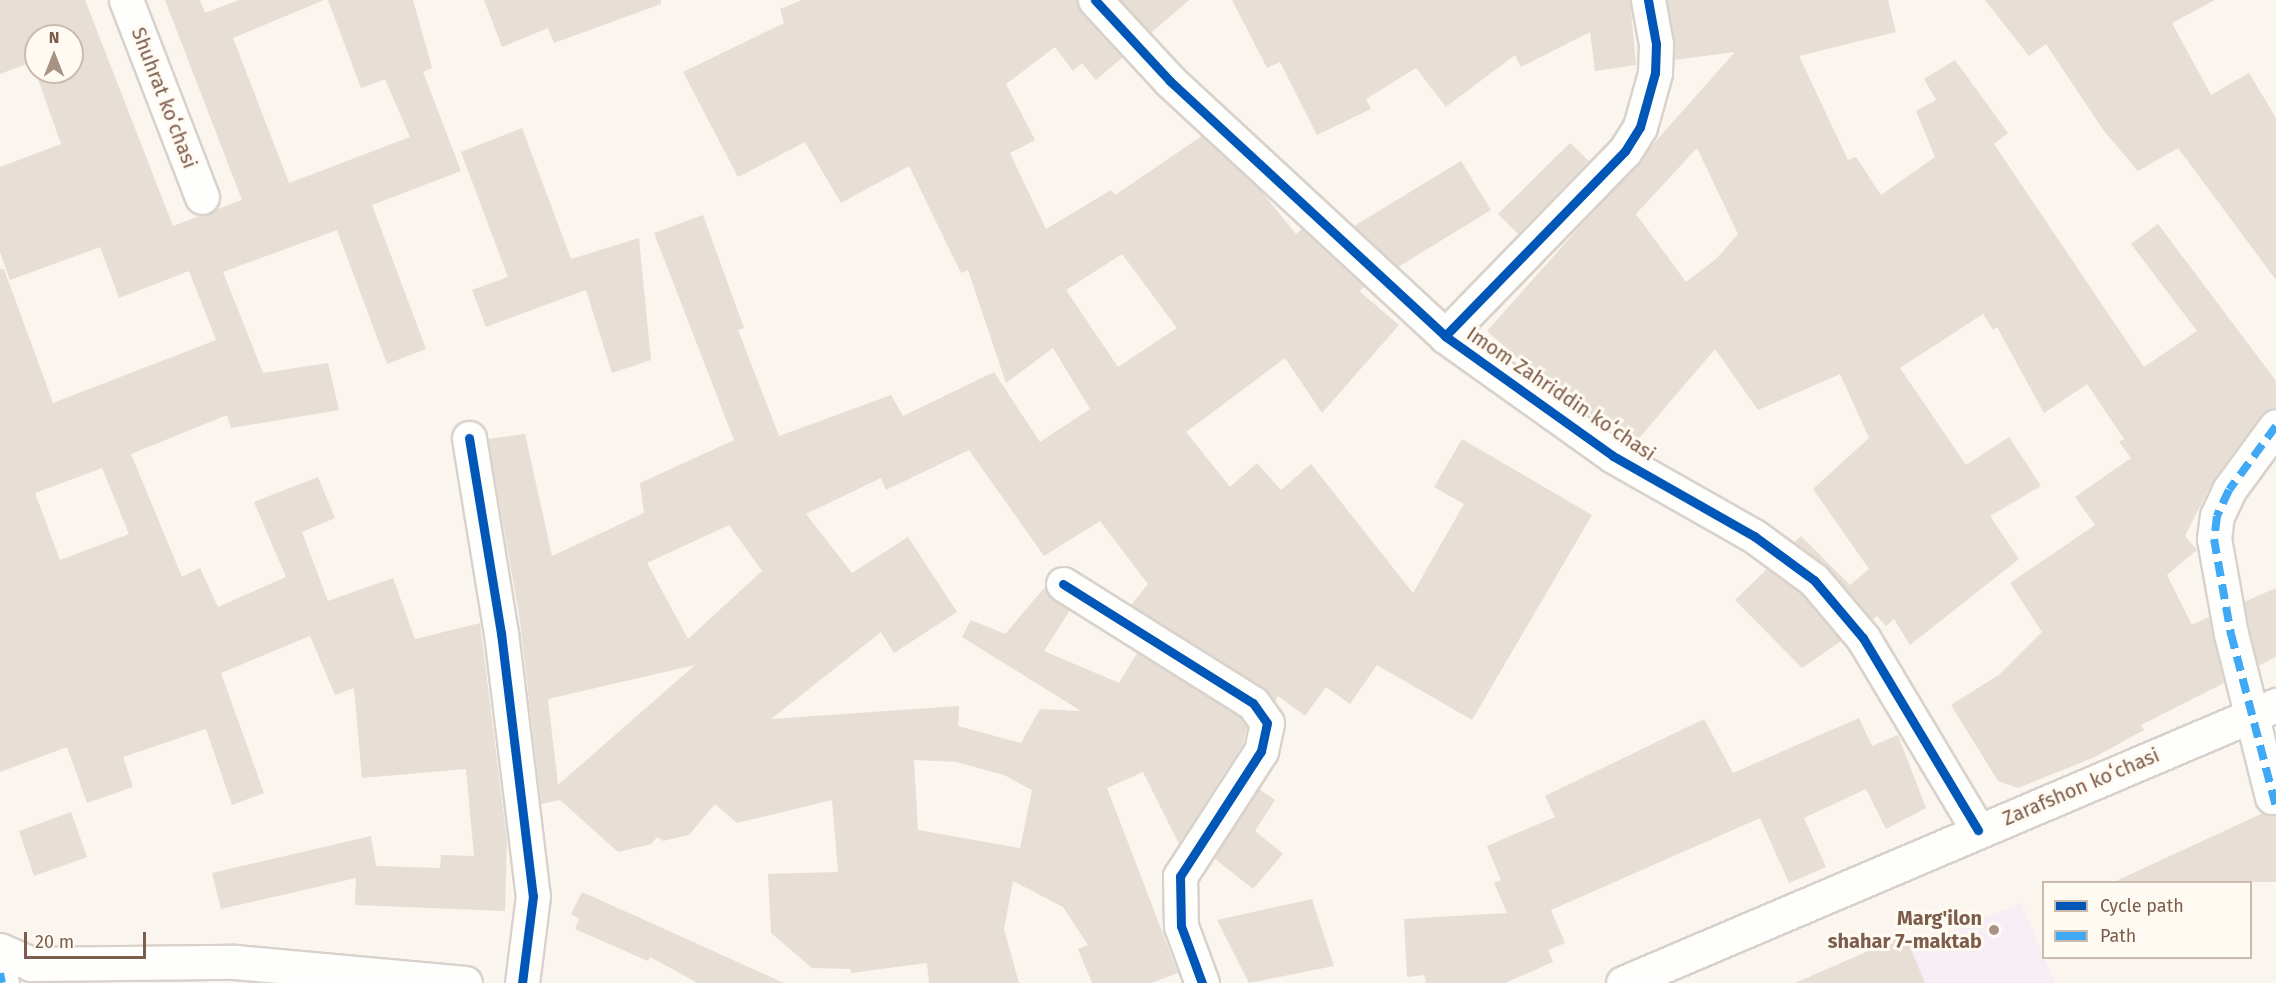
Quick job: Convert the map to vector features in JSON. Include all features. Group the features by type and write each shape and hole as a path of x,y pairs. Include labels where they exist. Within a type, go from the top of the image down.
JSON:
{"street":[{"name":"Shuhrat koʻchasi","path":"126,0 202,197"},
{"name":"Imom Zahriddin koʻchasi","path":"1095,0 1170,81 1445,336 1613,456 1754,536 1814,580 1869,648 1978,830"},
{"path":"1445,336 1625,151 1640,127 1655,73 1656,44 1648,0"},
{"path":"2272,797 2264,711 2214,539 2217,516 2229,490 2276,426"},
{"path":"469,438 501,633 533,896 522,983"},
{"path":"1063,584 1253,703 1267,723 1261,751 1180,876 1181,926 1202,983"},
{"name":"Zarafshon koʻchasi","path":"1623,983 1978,830 2264,711"},
{"path":"0,950 31,964 235,962 465,983"},
{"path":"0,973 2,983"}],"shaded area":[{"name":"Marg'ilon shahar 7-maktab","path":"2021,903 2042,952 2042,959 2045,959 2055,983 1825,983"}],"building":[{"path":"0,0 85,0 173,226 242,200 165,0 200,0 205,13 239,0 324,0 233,38 289,183 410,137 385,79 361,88 328,0 413,0 432,68 423,72 461,171 372,205 426,349 387,364 337,230 223,272 263,373 328,363 339,410 231,428 227,415 131,454 182,577 200,568 218,607 286,577 254,502 318,477 335,518 302,532 328,601 393,578 415,639 480,623 507,840 505,911 355,905 356,878 221,909 212,873 371,836 376,866 440,868 441,855 474,856 466,769 362,778 354,688 335,695 310,636 221,673 264,793 232,805 206,729 123,757 133,787 87,803 67,747 0,772 0,269 4,269 53,403 216,340 189,271 119,298 100,247 10,280 0,252 0,167 61,144 40,84 84,84 84,24 24,24 24,65 0,74","holes":["102,468 129,534 60,560 35,493"]},
{"path":"484,0 661,0 661,4 554,43 548,28 502,47"},
{"path":"802,0 1077,0 1081,13 1123,57 1096,80 1082,63 1073,71 1055,47 1006,84 1035,140 1010,153 1046,229 1111,190 1115,195 1202,136 1261,191 1296,234 1302,229 1365,287 1359,291 1399,325 1322,413 1285,358 1186,432 1230,487 1257,463 1281,490 1311,464 1413,593 1464,504 1434,487 1462,439 1592,515 1472,720 1377,665 1350,704 1326,687 1305,716 1278,696 1275,701 1263,687 1131,605 1148,584 1100,521 1044,556 969,450 886,490 881,478 806,514 852,573 908,537 957,612 894,653 881,632 771,719 959,706 958,726 1021,743 1040,709 1081,711 962,637 971,620 1005,634 1045,587 1053,600 1070,610 1044,651 1119,683 1137,653 1240,717 1247,727 1243,744 1179,844 1143,772 1107,788 1178,973 1151,983 1092,983 1078,949 1088,945 1063,907 1013,881 1004,929 1019,983 929,983 927,963 851,973 851,969 812,968 771,933 768,874 838,872 832,800 737,823 715,804 689,835 663,841 657,837 651,844 618,852 560,800 541,804 519,614 488,439 525,434 552,556 644,513 640,483 734,440 654,233 703,215 744,328 738,330 779,436 891,395 903,416 994,372 1040,442 1090,409 1053,348 1006,383 968,270 961,273 909,166 841,203 805,142 738,177 683,72 784,23 780,9","holes":["1122,254 1177,328 1118,367 1066,290","729,525 762,571 688,639 647,563","695,665 558,785 548,699","914,760 956,762 1004,775 1032,790 1020,848 918,830"]},
{"path":"1121,0 1189,0 1151,33"},
{"path":"1232,0 1630,0 1636,65 1595,71 1590,32 1521,67 1515,55 1446,107 1416,68 1366,99 1371,109 1317,135 1280,62 1267,68"},
{"path":"1667,0 1888,0 1896,32 1799,56 1848,160 1856,157 1881,195 1935,157 1916,111 1936,100 1924,79 1955,60 2008,133 1994,144 2144,367 2197,331 2131,244 2158,224 2276,381 2276,408 2261,415 2214,479 2185,536 2197,550 2167,575 2192,625 2209,617 2224,683 2141,725 2144,730 2095,757 2018,788 1998,781 1951,705 2000,674 2042,632 2010,583 2095,525 2075,497 2131,458 2119,442 2124,439 2087,384 2044,413 1997,327 1993,330 1983,314 1900,368 1966,465 2009,437 2041,486 1990,516 2019,559 1910,645 1894,619 1886,626 1877,616 1872,620 1828,568 1794,542 1801,536 1850,585 1869,569 1813,489 1869,438 1840,374 1758,410 1715,349 1635,443 1555,391 1487,331 1735,52 1674,60","holes":["1697,148 1738,234 1716,259 1686,282 1636,214"]},
{"path":"1985,0 2215,0 2172,23 2211,95 2249,73 2276,118 2276,280 2178,148 2138,171 2104,131 2046,44 2029,56"},
{"path":"522,128 571,259 639,238 651,360 612,373 586,290 486,327 472,290 508,277 461,152"},
{"path":"1570,143 1589,161 1518,234 1498,214"},
{"path":"1461,161 1491,210 1398,267 1354,226"},
{"path":"1767,569 1801,594 1841,641 1802,668 1735,600"},
{"path":"2276,588 2276,657 2258,666 2244,602"},
{"path":"1859,718 1872,746 1898,735 1926,808 1886,829 1866,789 1804,818 1826,867 1789,883 1760,818 1551,910 1565,943 1548,950 1553,962 1505,983 1426,983 1424,975 1407,977 1404,919 1507,913 1494,883 1501,880 1487,846 1555,817 1545,796 1704,719 1733,773"},
{"path":"1259,789 1275,800 1255,831 1283,854 1253,889 1214,858"},
{"path":"71,812 87,857 34,876 19,831"},
{"path":"2263,813 2276,815 2276,882 2116,881"},
{"path":"582,892 784,983 698,983 650,957 648,961 575,929 579,919 571,914"},
{"path":"1312,899 1334,966 1249,983 1217,920"},
{"path":"1905,935 1925,983 1795,983"}],"marked path":[{"path":"2276,426 2229,490 2217,516 2214,539 2231,634 2276,807"},
{"path":"0,973 2,983"}],"cycle path":[{"path":"1095,0 1170,81 1445,336 1613,456 1754,536 1814,580 1863,638 1978,830"},
{"path":"1445,336 1625,151 1640,127 1655,73 1656,44 1648,0"},
{"path":"469,438 501,633 533,896 522,983"},
{"path":"1063,584 1253,703 1267,723 1261,751 1180,876 1181,926 1202,983"}],"place":[{"name":"Marg'ilon shahar 7-maktab","path":"1994,930"}]}
